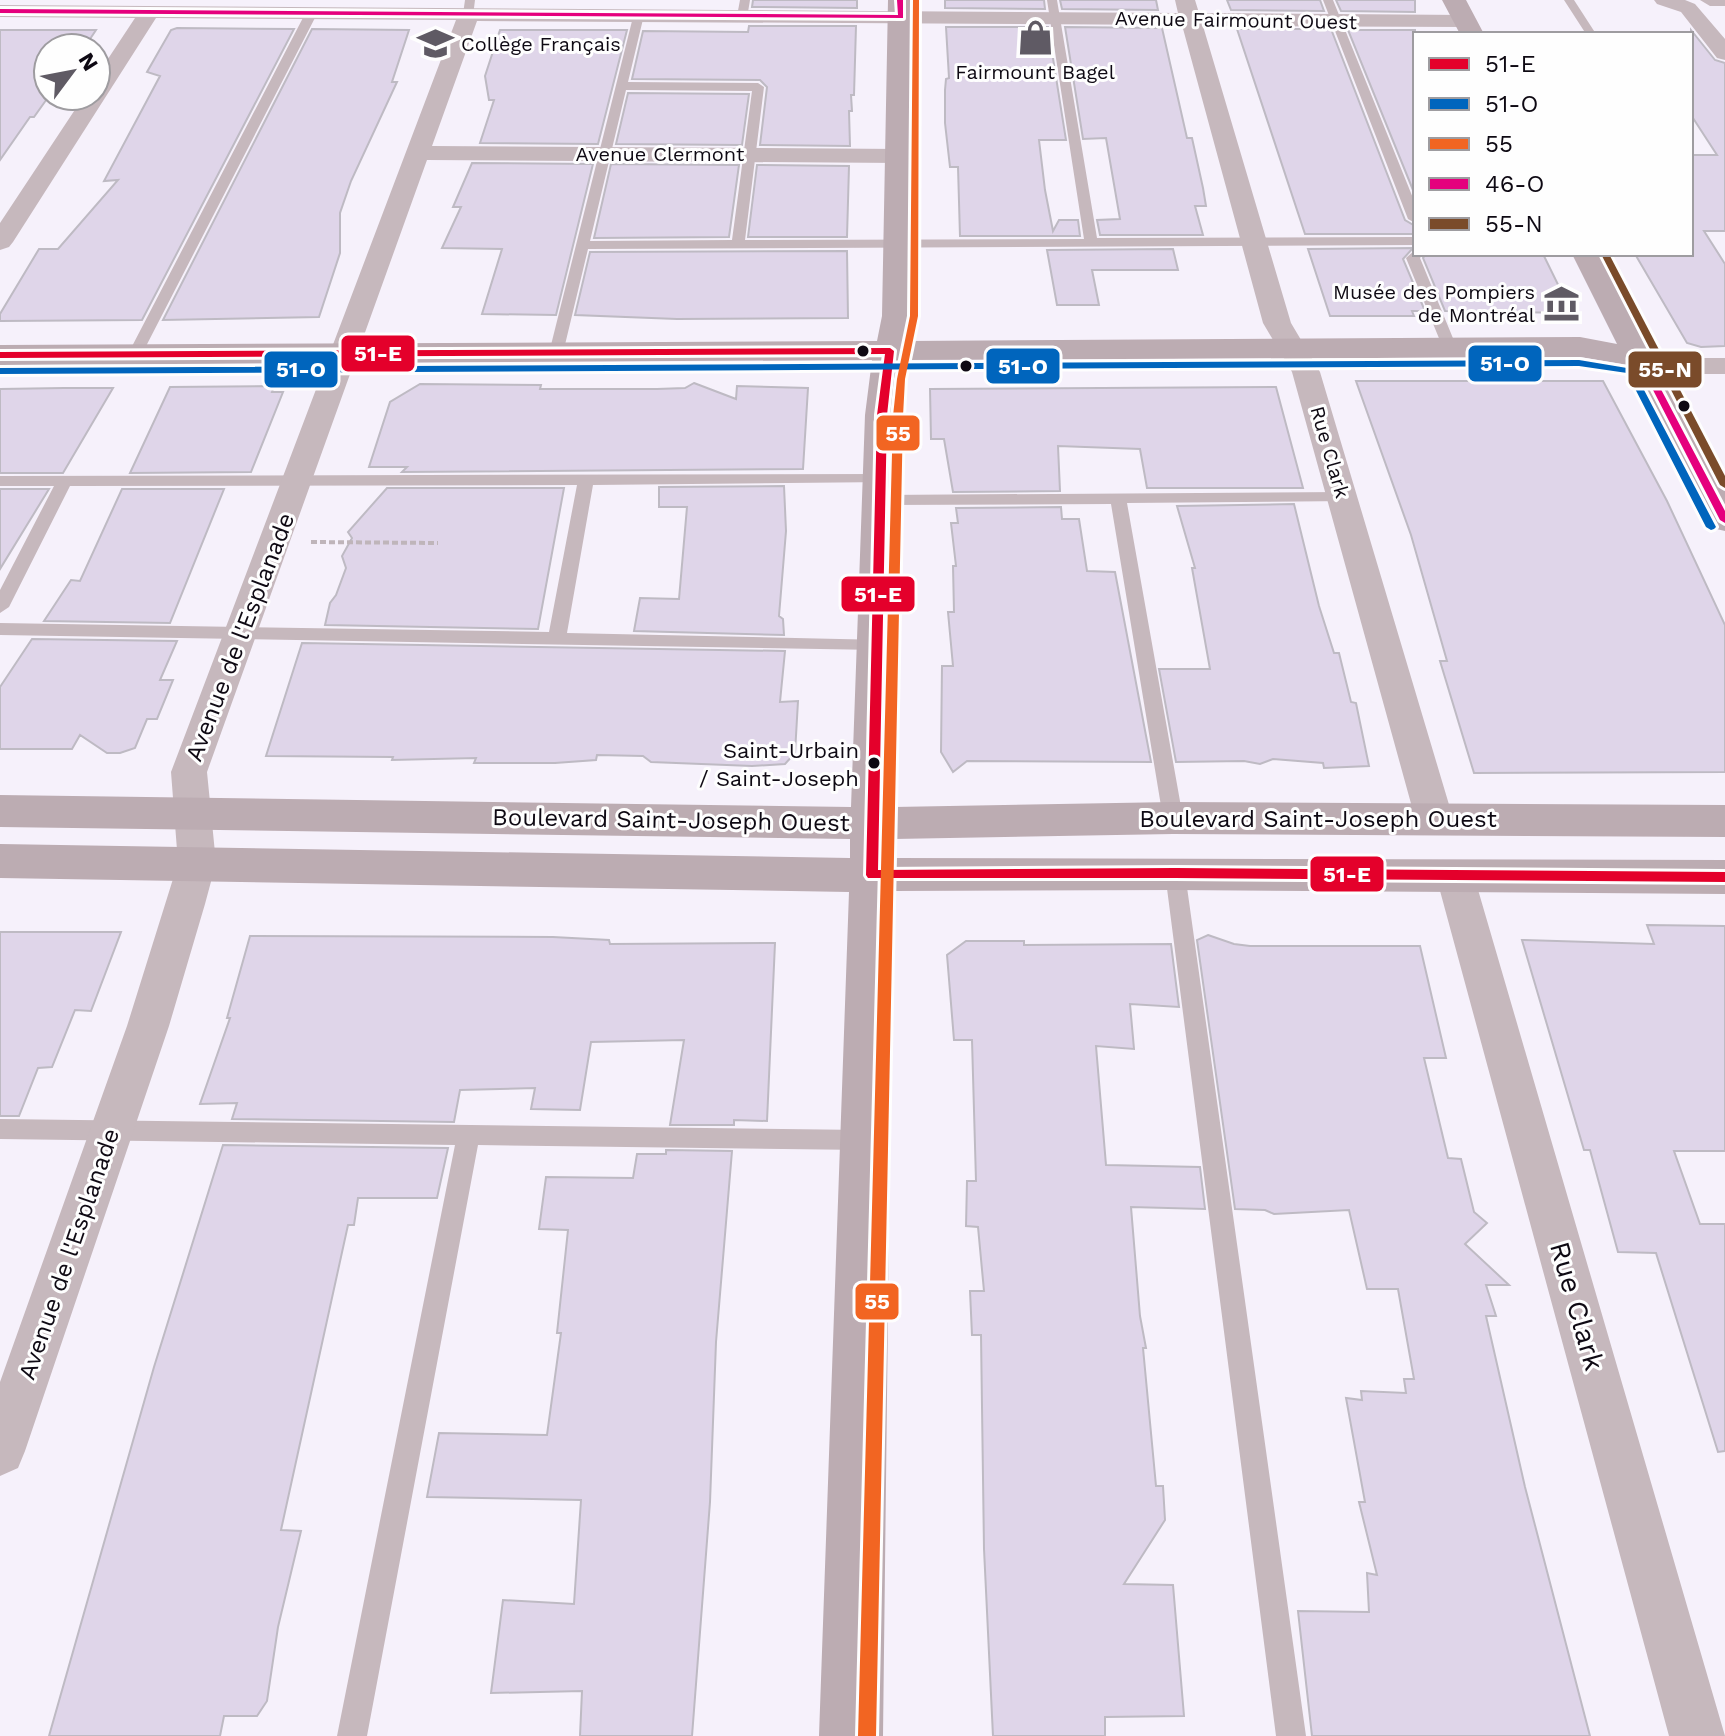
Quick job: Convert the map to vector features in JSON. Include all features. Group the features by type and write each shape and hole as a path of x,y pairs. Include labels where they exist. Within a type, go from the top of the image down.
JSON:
{"main road":[{"path":"851,1736 885,377 898,316 900,8"},
{"path":"1588,256 1725,520"},
{"path":"0,355 1580,347 1640,357"},
{"name":"Boulevard Saint-Joseph Ouest","path":"0,811 795,823 1173,818 1725,821"},
{"path":"0,861 872,875 1175,873 1725,877"}],"street":[{"path":"1710,0 1725,0"},
{"path":"1682,1 1725,53"},
{"name":"Avenue Fairmount Ouest","path":"0,11 71,6 150,12 470,7 605,8 638,15 744,8 900,8 1188,10 1337,21 1464,18"},
{"name":"Avenue de l'Esplanade","path":"0,1451 148,1026 197,863 189,772 419,153 470,7"},
{"name":"Rue Clark","path":"1188,10 1277,323 1306,372 1434,818"},
{"path":"112,69 150,12"},
{"path":"0,242 84,112"},
{"name":"Avenue Clermont","path":"419,153 901,156"},
{"path":"1640,357 1685,366 1725,366"},
{"name":"Rue Clark","path":"1455,876 1697,1736"}],"lane":[{"path":"1328,0 1413,214"},
{"path":"1569,0 1590,32"},
{"path":"135,354 318,8"},
{"path":"1054,9 1091,243"},
{"path":"556,353 638,15"},
{"path":"622,86 758,87 738,245"},
{"path":"581,245 1413,241"},
{"path":"1414,256 1450,348"},
{"path":"0,481 586,481 1118,499 1343,497"},
{"path":"0,607 64,481"},
{"path":"557,637 586,481"},
{"path":"1118,499 1173,818"},
{"path":"0,629 878,644"},
{"path":"1175,873 1291,1736"},
{"path":"0,1129 864,1140"},
{"path":"352,1736 468,1135"}],"path":[{"path":"310,542 438,543"}],"building":[{"path":"753,0 857,0 857,8 752,7"},
{"path":"945,0 1044,0 1045,9 945,8"},
{"path":"1060,0 1156,0 1158,10 1062,9"},
{"path":"1227,0 1320,0 1324,11 1231,10"},
{"path":"1336,0 1415,0 1415,12 1341,11"},
{"path":"749,26 856,26 854,95 851,95 852,111 849,111 850,146 760,145 767,87 760,80 632,79 643,31 748,32"},
{"path":"946,27 1048,27 1066,140 1039,140 1045,190 1053,231 1059,220 1078,220 1080,236 960,236 958,167 950,167 945,123 945,90 946,79 949,78"},
{"path":"1065,27 1162,28 1187,138 1192,138 1203,188 1206,206 1195,206 1203,235 1100,235 1097,220 1120,219 1106,138 1083,139"},
{"path":"294,29 142,320 0,321 0,314 39,249 58,249 118,180 104,181 160,76 147,72 171,30"},
{"path":"312,29 409,30 392,82 397,82 351,181 340,213 340,253 319,317 163,320"},
{"path":"1237,29 1331,29 1405,220 1413,225 1413,234 1305,234"},
{"path":"0,30 96,30 32,32 32,112 38,112 30,117 0,160"},
{"path":"500,30 627,30 598,144 480,143 494,100 489,100 485,76"},
{"path":"1348,30 1415,30 1413,190"},
{"path":"1693,32 1715,60 1725,63 1725,231 1704,231 1725,264 1725,346 1701,347 1687,343 1636,256 1693,256 1693,155 1717,155 1693,118"},
{"path":"628,93 749,94 742,145 616,144"},
{"path":"472,163 593,164 556,315 482,314 502,249 442,248 461,207 453,207"},
{"path":"611,164 739,165 729,237 594,238"},
{"path":"757,165 849,166 847,237 748,237"},
{"path":"1413,248 1403,259 1425,311 1412,311 1414,316 1330,316 1308,249"},
{"path":"1173,249 1178,270 1092,270 1099,305 1057,305 1047,250"},
{"path":"847,251 848,318 677,319 575,315 590,252"},
{"path":"1544,256 1572,313 1445,311 1423,258"},
{"path":"1356,381 1603,381 1667,501 1725,625 1725,772 1474,773 1440,661 1447,661 1411,535"},
{"path":"694,383 736,399 737,386 808,388 803,469 402,472 407,467 369,467 390,402 420,384 541,385 540,389 657,389 685,388"},
{"path":"274,386 272,392 283,392 251,472 130,473 170,387"},
{"path":"1276,387 1303,488 1147,488 1140,449 1058,446 1060,491 953,492 944,439 931,439 930,389"},
{"path":"113,388 63,473 0,473 0,389"},
{"path":"784,486 786,531 779,616 783,619 784,635 634,631 640,598 679,599 687,507 659,507 659,487"},
{"path":"387,488 564,488 538,629 325,625 330,603 346,568 342,556 352,538 348,532"},
{"path":"0,489 49,489 0,569"},
{"path":"122,489 224,489 170,623 44,621 71,580 80,581"},
{"path":"1294,504 1319,606 1334,653 1339,653 1351,702 1356,703 1369,766 1324,768 1323,763 1273,759 1260,764 1244,761 1176,762 1159,669 1210,669 1192,568 1195,568 1177,506"},
{"path":"1061,507 1062,519 1079,519 1087,571 1115,572 1151,762 967,761 953,772 941,752 942,666 953,666 948,612 954,612 953,566 956,566 951,523 958,523 956,508"},
{"path":"32,639 177,641 160,680 173,680 157,719 147,719 135,748 107,753 80,735 72,749 0,749 0,687"},
{"path":"302,643 785,651 780,702 798,701 795,753 785,764 752,766 651,762 643,756 597,755 596,760 555,763 474,763 476,758 392,760 393,757 266,756"},
{"path":"1647,925 1725,926 1725,1151 1674,1151 1700,1224 1725,1224 1725,1451 1718,1452 1656,1253 1618,1252 1590,1150 1584,1150 1522,940 1654,944"},
{"path":"0,932 121,932 91,1011 75,1010 52,1067 38,1068 19,1116 0,1116"},
{"path":"1208,935 1250,946 1420,946 1446,1058 1424,1058 1448,1158 1461,1159 1474,1212 1487,1223 1465,1244 1509,1285 1486,1285 1496,1316 1486,1316 1525,1487 1590,1736 1312,1736 1298,1611 1369,1612 1367,1573 1377,1575 1359,1502 1365,1502 1346,1398 1362,1400 1361,1391 1406,1393 1404,1379 1414,1379 1398,1289 1367,1289 1349,1210 1274,1214 1265,1210 1235,1209 1197,940"},
{"path":"250,936 553,937 609,940 610,944 775,943 767,1121 734,1120 734,1125 670,1125 684,1040 591,1042 580,1110 531,1109 535,1088 460,1090 454,1122 232,1119 237,1103 200,1104 230,1018 227,1018"},
{"path":"966,941 1024,941 1024,945 1171,944 1179,1007 1130,1004 1134,1049 1096,1046 1106,1165 1200,1167 1205,1209 1131,1207 1156,1486 1163,1486 1165,1520 1124,1584 1173,1585 1184,1716 1105,1717 1105,1736 993,1736 984,1549 981,1335 972,1335 970,1291 984,1291 978,1227 966,1226 967,1181 976,1181 972,1040 954,1040 947,955"},
{"path":"223,1145 448,1148 437,1198 358,1198 354,1225 348,1225 281,1530 301,1531 278,1627 267,1701 257,1716 224,1716 220,1736 49,1736 154,1367"},
{"path":"666,1150 732,1151 716,1342 710,1502 692,1736 580,1736 582,1691 491,1693 503,1600 574,1604 581,1500 427,1497 439,1433 547,1435 561,1333 557,1333 568,1230 539,1229 546,1177 633,1178 637,1154 666,1154"}],"transit line":[{"name":"46-O","path":"0,11 901,17 900,0"},
{"name":"55","path":"867,1736 898,416 901,379 914,316 916,0"},
{"name":"55-N","path":"1606,256 1725,485"},
{"name":"51-E","path":"0,355 890,351 882,415 872,875 1175,873 1725,877"},
{"name":"46-O","path":"1640,357 1725,520"},
{"name":"51-O","path":"0,371 1579,363 1630,371 1711,527"}],"place":[{"name":"Fairmount Bagel","path":"1035,37"},
{"name":"Collège Français","path":"435,44"},
{"name":"Musée des Pompiers de Montréal","path":"1561,303"},
{"name":"Saint-Urbain / Saint-Joseph","path":"874,763"}]}
